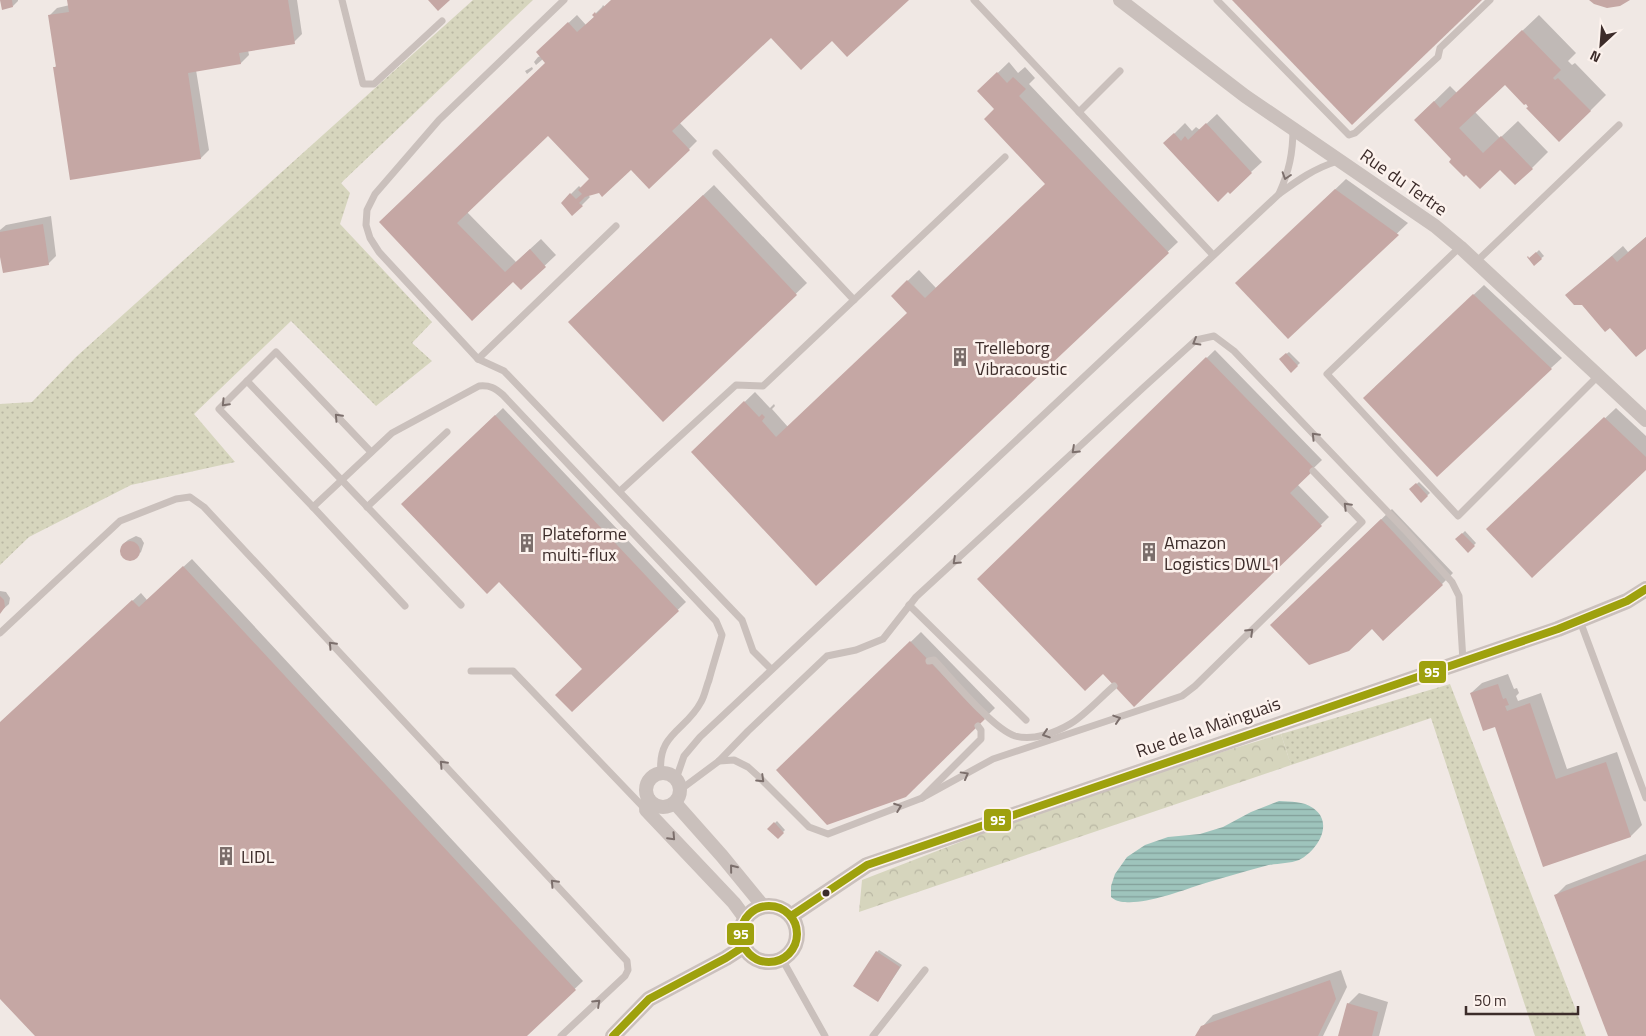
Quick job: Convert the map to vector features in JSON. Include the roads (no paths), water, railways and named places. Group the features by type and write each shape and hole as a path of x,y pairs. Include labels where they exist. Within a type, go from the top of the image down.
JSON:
{"street":[{"name":"Rue du Tertre","path":"1120,0 1209,70 1435,226 1646,420"},
{"name":"Rue de la Mainguais","path":"791,916 866,865 1558,630 1627,601 1646,589"},
{"path":"647,804 652,803 662,807 675,803 680,795 678,784 672,776 656,775 648,782 647,804 745,918"},
{"path":"675,803 763,906"},
{"path":"763,906 777,907 785,910 791,916 795,923 797,940 789,954 774,962 764,962 749,954 741,937 741,927 745,918 752,911 763,906"},
{"path":"613,1036 649,999 726,958 744,946"}],"lane":[{"path":"342,0 363,84 374,84 442,21"},
{"path":"564,0 439,120 375,194 367,210 366,225 370,238 378,252 478,359 504,371 742,620 753,651 771,669"},
{"path":"974,0 1213,255"},
{"path":"1217,0 1349,134 1355,133 1438,57 1440,48 1490,0"},
{"path":"1079,112 1120,71"},
{"path":"1476,262 1620,125"},
{"path":"1279,194 1286,178 1293,151 1293,128"},
{"path":"716,152 854,300"},
{"path":"620,491 736,385 763,386 1005,157"},
{"path":"678,784 684,756 691,746 771,669 1279,194 1302,177 1322,166 1340,160"},
{"path":"478,359 616,226"},
{"path":"1460,247 1327,374 1458,516 1598,376"},
{"path":"678,784 719,761 827,656 856,650 883,639 923,590 1196,340 1214,336 1234,351 1405,530 1452,582 1459,596 1463,662"},
{"path":"371,452 276,352 219,409 405,606"},
{"path":"247,381 461,605"},
{"path":"313,507 392,432 479,386 489,385 495,388 716,620 722,635 701,702 674,732 663,750 660,760 661,774"},
{"path":"368,507 447,432"},
{"path":"719,761 734,760 748,767 809,827 828,834 922,798 993,759 1182,696 1195,686 1362,522 1313,471"},
{"path":"0,633 120,521 176,499 190,497 204,507 627,961 628,970 625,976 561,1036"},
{"path":"909,605 1026,720"},
{"path":"1580,620 1646,798"},
{"path":"929,661 934,660 990,720 1015,736 1028,738 1045,735 1071,724 1114,686"},
{"path":"471,671 513,671 647,804"},
{"path":"922,798 981,739 981,730 978,726"},
{"path":"782,959 825,1036"},
{"path":"874,1036 925,970"}],"water":[{"path":"1279,801 1305,804 1313,808 1323,821 1323,829 1317,844 1306,856 1299,860 1265,866 1142,901 1123,902 1111,897 1111,886 1115,874 1127,857 1145,845 1168,837 1200,834 1223,827 1251,812"}],"place":[{"name":"Trelleborg Vibracoustic","path":"960,357"},
{"name":"Plateforme multi-flux","path":"527,543"},
{"name":"Amazon Logistics DWL1","path":"1149,552"},
{"name":"LIDL","path":"226,856"}]}
